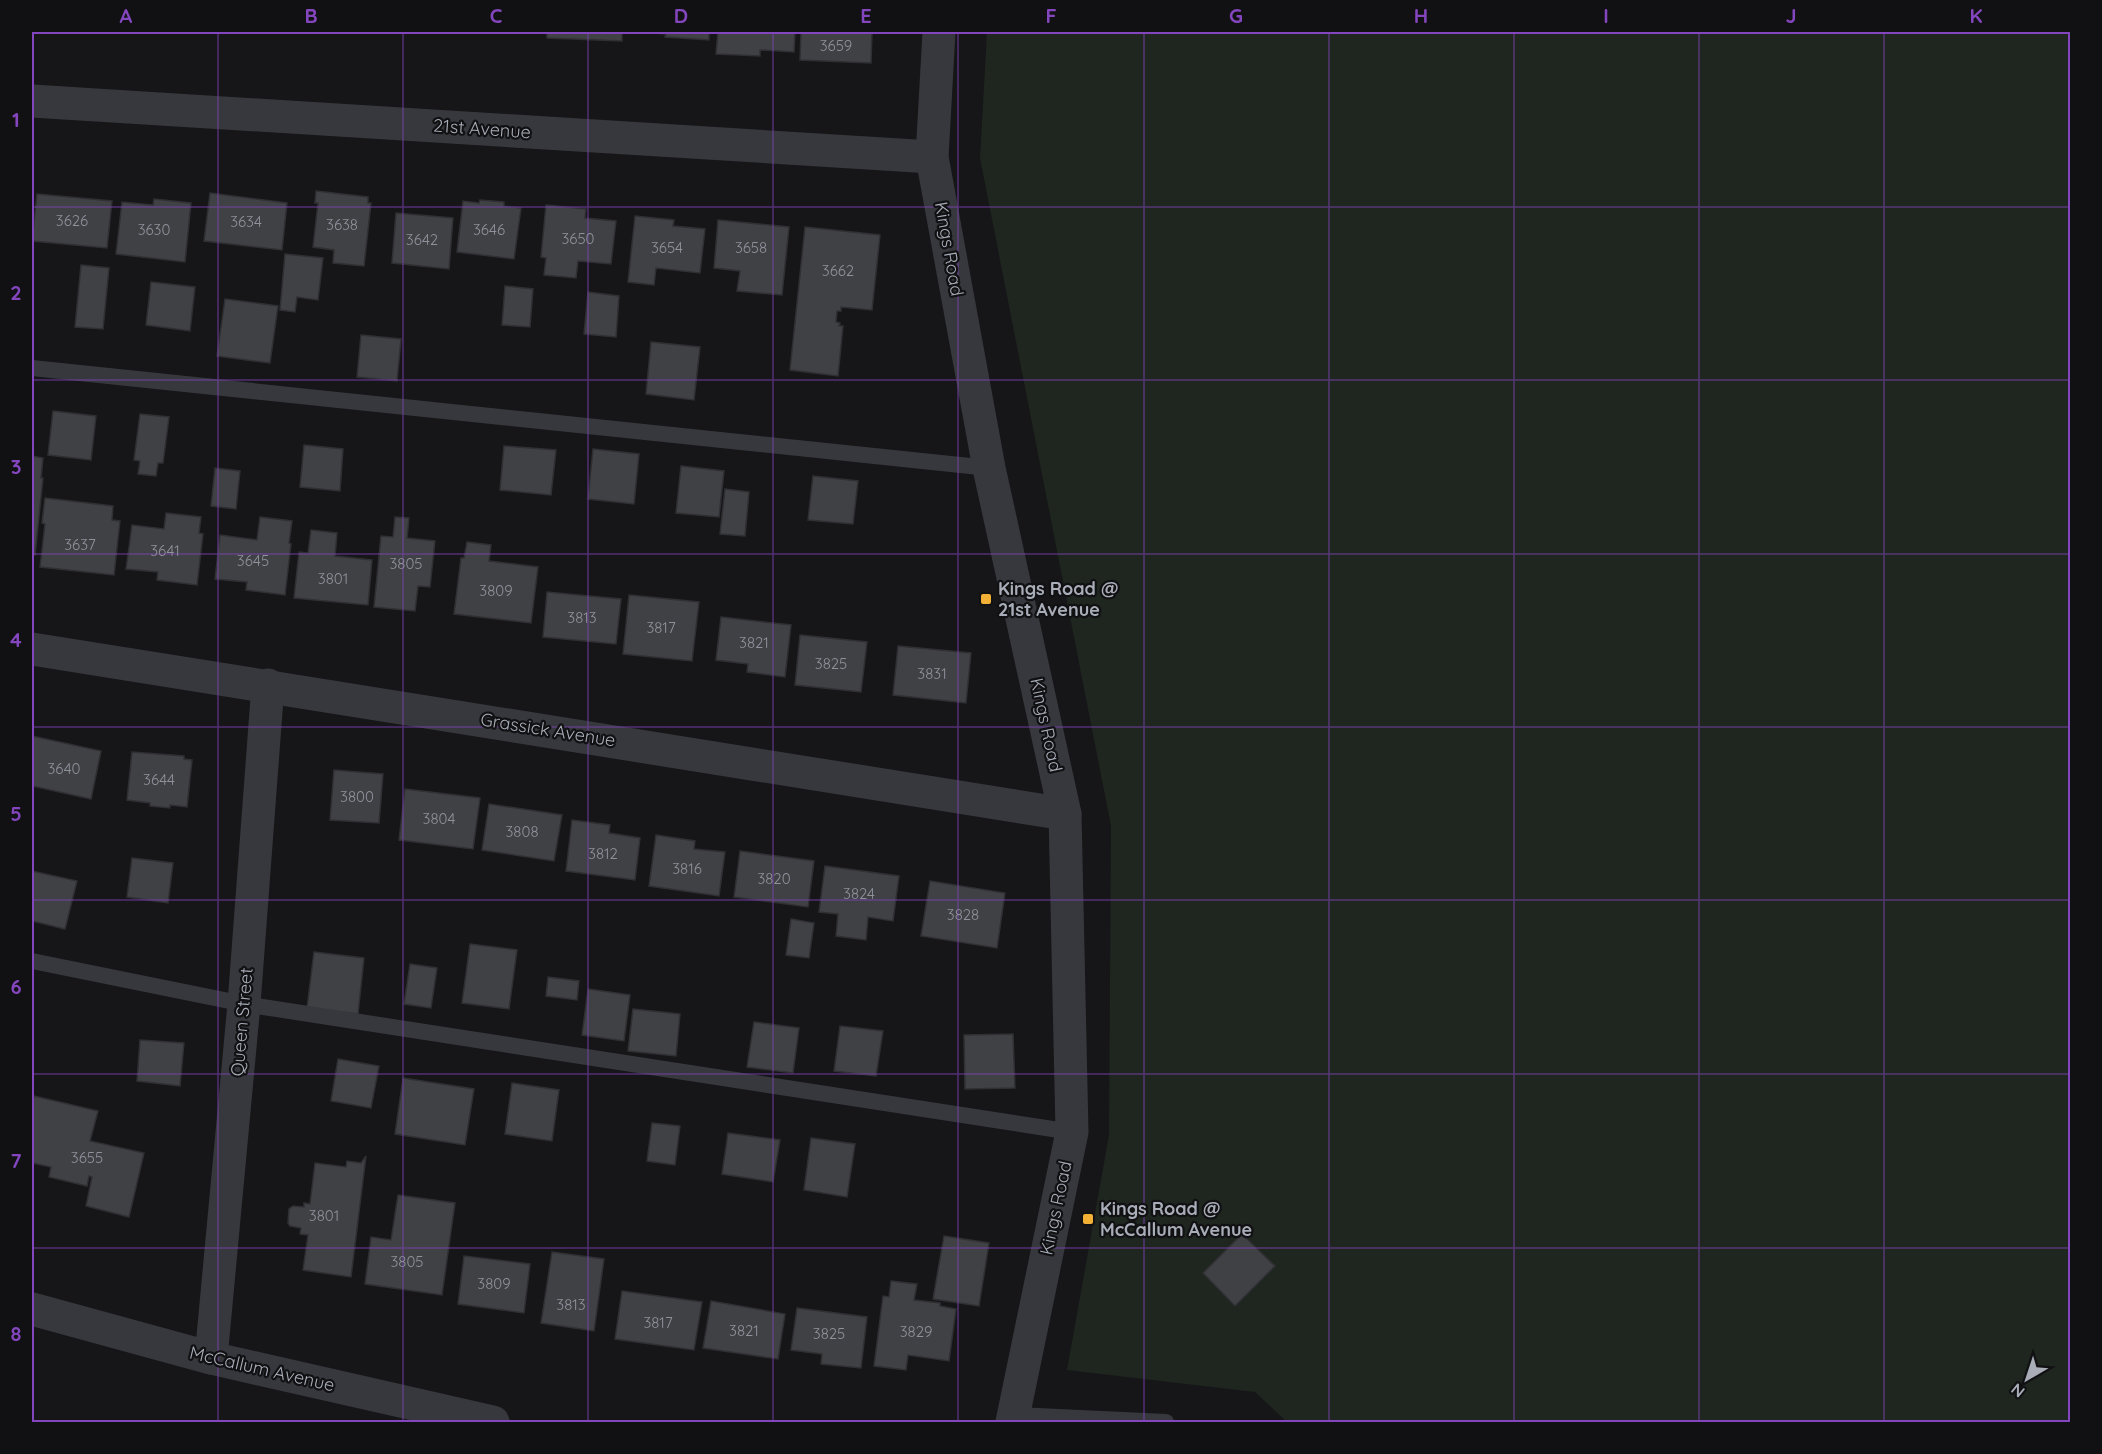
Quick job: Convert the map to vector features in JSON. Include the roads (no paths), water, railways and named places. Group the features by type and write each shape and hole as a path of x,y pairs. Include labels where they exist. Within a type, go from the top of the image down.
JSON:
{"street":[{"name":"Kings Road","path":"939,32 932,157 989,468 1065,814 1072,1132 1013,1419"},
{"name":"21st Avenue","path":"32,101 932,157"},
{"name":"Grassick Avenue","path":"32,649 1065,814"},
{"name":"Queen Street","path":"211,1358 244,1004 268,685"},
{"name":"McCallum Avenue","path":"32,1309 211,1358 493,1422"}],"lane":[{"path":"32,368 989,468"},
{"path":"32,961 244,1004 1072,1132"},
{"path":"1013,1419 1166,1422"}],"place":[{"name":"Kings Road @ 21st Avenue","path":"986,599"},
{"name":"Kings Road @ McCallum Avenue","path":"1088,1219"}]}
